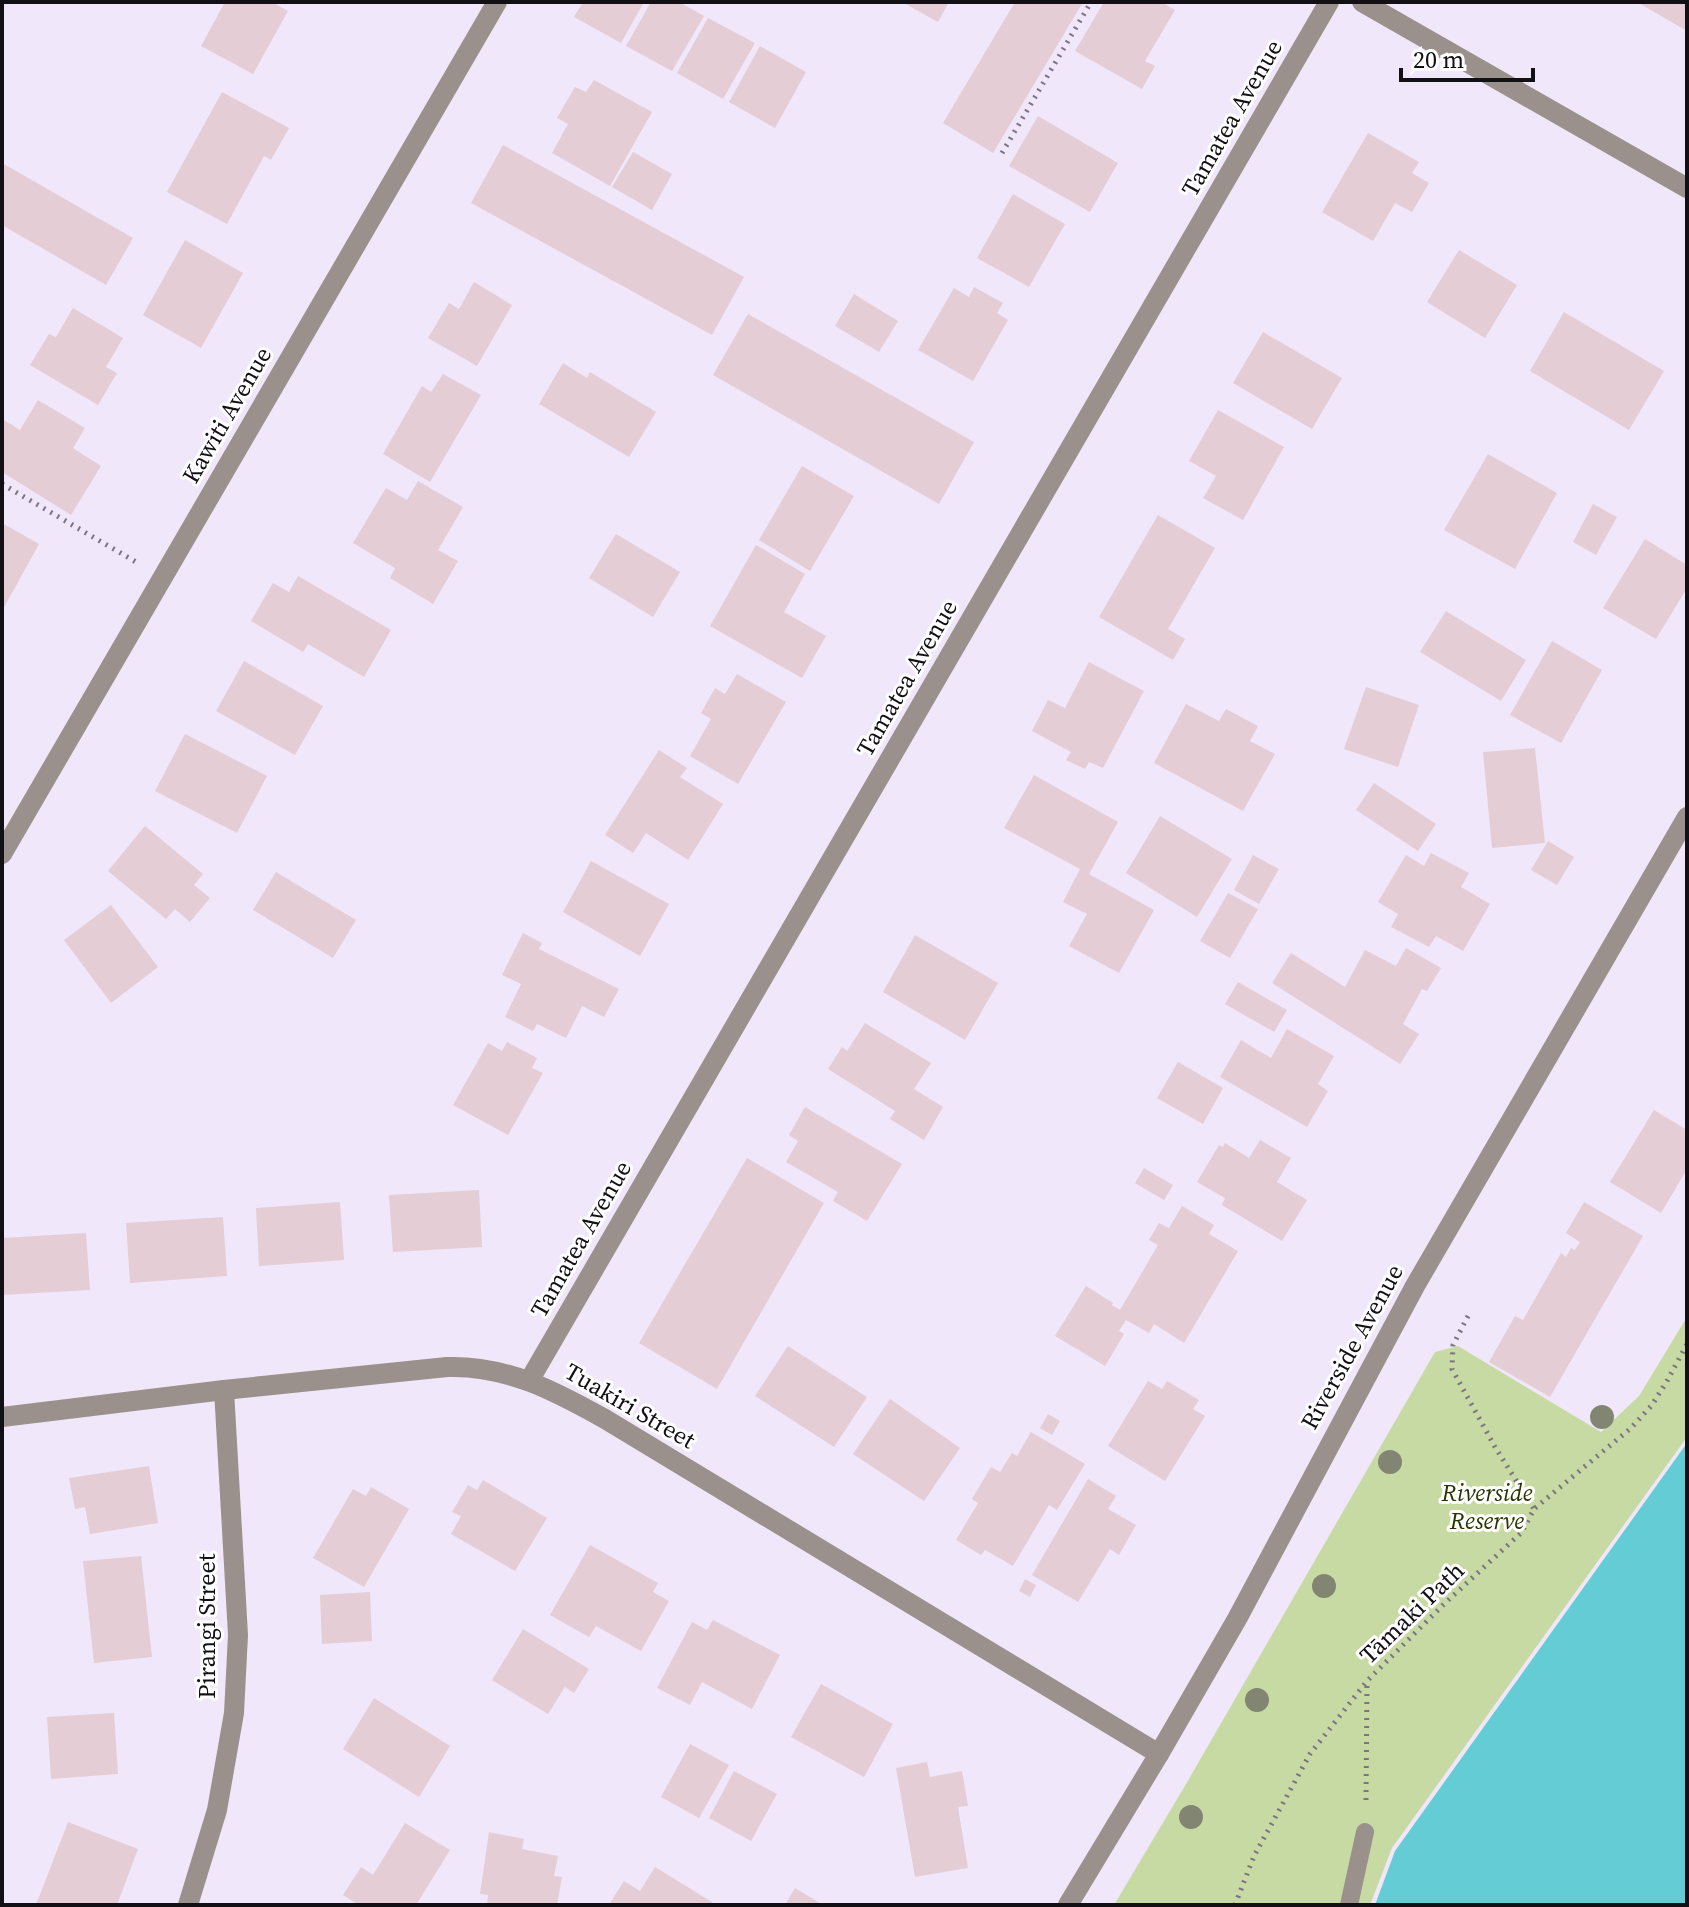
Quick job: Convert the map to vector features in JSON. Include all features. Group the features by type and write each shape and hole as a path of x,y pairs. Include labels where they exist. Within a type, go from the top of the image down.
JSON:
{"street":[{"name":"Kawiti Avenue","path":"2,854 497,2"},
{"name":"Tamatea Avenue","path":"529,1381 1329,2"},
{"path":"1362,2 1687,188"},
{"name":"Riverside Avenue","path":"1068,1905 1237,1619 1415,1286 1687,817"},
{"name":"Tuakiri Street","path":"2,1417 447,1367 469,1366 492,1370 529,1381 605,1419 1159,1754"},
{"name":"Pirangi Street","path":"188,1905 217,1810 234,1713 238,1635 224,1390"}],"lane":[{"path":"1349,1905 1365,1832"}],"path":[{"path":"1002,153 1091,2"},
{"path":"2,484 162,578"},
{"path":"1468,1316 1453,1345 1452,1369 1534,1509"},
{"name":"Tāmaki Path","path":"1235,1905 1254,1856 1310,1754 1367,1681 1522,1532 1534,1509 1610,1446 1652,1405 1687,1344"},
{"path":"1365,1832 1367,1681"}],"green space":[{"name":"Riverside Reserve","path":"1687,1317 1687,1437 1392,1848 1370,1905 1114,1905 1435,1352 1458,1346 1601,1432 1639,1396"}],"water":[{"path":"1687,1443 1687,1905 1375,1905 1395,1851"}],"building":[{"path":"225,2 272,2 288,11 253,74 201,46"},
{"path":"583,2 644,2 621,43 574,17"},
{"path":"651,2 679,2 704,16 672,71 626,46"},
{"path":"902,2 949,2 938,22"},
{"path":"1015,2 1083,2 993,153 943,123"},
{"path":"1104,2 1161,2 1175,10 1145,61 1155,66 1142,89 1075,51"},
{"path":"1637,2 1687,2 1687,31"},
{"path":"708,18 755,43 723,99 677,73"},
{"path":"760,46 806,72 775,128 729,102"},
{"path":"594,80 652,112 610,186 552,153 568,124 557,118 575,87 586,92"},
{"path":"222,92 289,128 271,160 264,156 227,224 167,192"},
{"path":"1038,116 1118,163 1090,212 1009,166"},
{"path":"1368,133 1419,162 1412,173 1429,183 1412,212 1395,203 1373,241 1322,212"},
{"path":"503,145 744,277 712,335 471,203"},
{"path":"633,152 672,174 652,210 612,187"},
{"path":"2,163 133,238 106,285 2,225"},
{"path":"1013,194 1065,224 1029,287 977,258"},
{"path":"185,240 243,273 201,348 143,315"},
{"path":"1459,250 1517,285 1485,338 1427,302"},
{"path":"474,282 512,305 477,366 428,338 449,303 459,309"},
{"path":"974,287 1003,303 997,313 1008,320 973,381 918,350 954,288 969,297"},
{"path":"854,294 898,321 879,352 835,326"},
{"path":"73,308 123,338 106,367 117,373 98,405 30,365 49,334 56,337"},
{"path":"1564,312 1664,371 1629,430 1530,371"},
{"path":"748,314 974,442 939,504 713,375"},
{"path":"1263,332 1342,378 1312,429 1233,383"},
{"path":"563,363 587,378 590,372 656,412 629,457 539,404"},
{"path":"443,374 481,395 430,482 383,454 422,386 431,392"},
{"path":"38,400 85,428 73,448 101,466 71,515 2,472 2,422 4,420 20,430"},
{"path":"1218,410 1284,447 1243,520 1203,498 1216,476 1189,461"},
{"path":"1488,454 1557,493 1515,569 1444,530"},
{"path":"802,466 854,496 810,571 759,540"},
{"path":"418,481 463,507 438,550 458,561 433,604 390,578 395,568 353,543 386,488 407,500"},
{"path":"1593,504 1617,517 1596,555 1573,542"},
{"path":"1158,515 1215,548 1168,629 1185,639 1173,660 1099,617"},
{"path":"2,523 39,544 2,611"},
{"path":"616,534 680,572 653,617 589,578"},
{"path":"1645,539 1687,565 1687,588 1656,639 1603,608"},
{"path":"756,545 805,574 784,612 826,636 802,678 710,626"},
{"path":"298,576 391,630 364,677 308,644 303,652 251,621 273,583 289,592"},
{"path":"1446,611 1526,660 1501,701 1420,652"},
{"path":"1552,641 1602,670 1561,743 1510,715"},
{"path":"244,661 323,706 295,755 216,711"},
{"path":"1089,662 1144,691 1103,768 1089,762 1085,769 1066,760 1071,752 1032,731 1048,700 1065,708"},
{"path":"737,674 786,702 738,784 690,756 711,719 701,713 715,688 725,694"},
{"path":"1366,687 1419,705 1398,767 1344,749"},
{"path":"1186,704 1219,721 1226,709 1258,726 1250,741 1275,754 1243,811 1154,763"},
{"path":"185,734 267,776 237,833 155,791"},
{"path":"1535,748 1545,843 1492,848 1483,752"},
{"path":"659,750 687,768 680,777 723,804 688,860 646,833 633,853 605,835"},
{"path":"1034,775 1118,822 1089,874 1154,910 1119,973 1069,946 1087,914 1063,902 1080,869 1004,828"},
{"path":"1374,783 1436,824 1418,851 1356,810"},
{"path":"1160,816 1232,859 1197,917 1126,873"},
{"path":"145,826 203,874 194,885 210,898 190,922 175,909 166,919 108,871"},
{"path":"1548,841 1574,857 1557,885 1531,870"},
{"path":"1431,853 1469,873 1461,887 1490,904 1463,951 1436,936 1429,947 1391,927 1398,914 1378,902 1406,855 1424,866"},
{"path":"1253,855 1279,869 1259,904 1234,890"},
{"path":"591,861 669,904 640,956 563,912"},
{"path":"276,872 356,920 333,958 253,910"},
{"path":"1228,893 1258,909 1230,958 1200,941"},
{"path":"111,905 158,967 111,1003 64,940"},
{"path":"523,933 542,943 539,949 619,989 604,1017 582,1006 566,1038 537,1024 533,1031 505,1017 521,984 502,975"},
{"path":"915,935 998,983 965,1040 883,992"},
{"path":"1406,948 1441,968 1427,991 1422,989 1403,1024 1419,1034 1400,1064 1272,983 1291,953 1345,987 1365,950 1396,966"},
{"path":"1238,982 1287,1010 1274,1032 1225,1004"},
{"path":"865,1023 931,1063 914,1089 943,1107 924,1140 890,1119 895,1111 828,1069 842,1047 847,1051"},
{"path":"1287,1029 1334,1056 1318,1084 1328,1091 1307,1127 1220,1077 1241,1040 1271,1058"},
{"path":"507,1042 537,1058 532,1068 543,1073 508,1135 453,1105 488,1043 502,1051"},
{"path":"1178,1062 1223,1088 1203,1124 1157,1098"},
{"path":"805,1107 902,1164 867,1221 833,1201 838,1192 786,1162 798,1141 789,1135"},
{"path":"1654,1110 1687,1130 1687,1169 1661,1213 1610,1182"},
{"path":"1260,1140 1291,1158 1277,1182 1307,1200 1282,1241 1222,1205 1225,1198 1197,1182 1219,1145 1223,1147 1225,1143 1249,1158"},
{"path":"747,1158 824,1203 717,1389 639,1343"},
{"path":"1144,1168 1173,1185 1164,1200 1135,1183"},
{"path":"479,1190 482,1247 393,1252 389,1195"},
{"path":"340,1202 344,1260 259,1266 256,1208"},
{"path":"1584,1202 1643,1236 1550,1397 1489,1362 1515,1316 1523,1320 1561,1253 1566,1257 1571,1248 1575,1250 1580,1242 1566,1233"},
{"path":"1182,1206 1214,1225 1209,1234 1238,1251 1184,1343 1154,1324 1149,1333 1126,1320 1119,1331 1124,1334 1105,1366 1055,1336 1086,1286 1120,1310 1158,1245 1149,1240 1159,1223 1169,1228"},
{"path":"223,1217 227,1276 130,1283 126,1223"},
{"path":"86,1233 90,1290 2,1295 2,1238"},
{"path":"788,1346 867,1397 834,1447 755,1396"},
{"path":"1148,1381 1162,1389 1167,1381 1199,1400 1193,1409 1205,1416 1165,1481 1108,1446"},
{"path":"890,1399 960,1448 924,1501 853,1454"},
{"path":"1048,1414 1060,1421 1052,1435 1040,1428"},
{"path":"1031,1432 1085,1464 1057,1510 1049,1505 1013,1566 985,1550 981,1555 956,1540 978,1503 972,1499 991,1467 1000,1472 1012,1453 1017,1456"},
{"path":"149,1466 158,1523 90,1534 85,1507 75,1509 69,1478"},
{"path":"1088,1479 1116,1496 1108,1509 1136,1525 1119,1555 1110,1549 1078,1602 1032,1575"},
{"path":"483,1480 547,1518 515,1571 451,1534 461,1516 452,1512 468,1485 477,1490"},
{"path":"371,1487 409,1509 364,1587 313,1558 353,1489 366,1496"},
{"path":"590,1545 658,1583 653,1592 669,1601 641,1651 596,1626 589,1637 550,1615"},
{"path":"141,1556 152,1657 94,1663 83,1561"},
{"path":"1025,1579 1036,1585 1030,1597 1019,1591"},
{"path":"370,1592 372,1641 322,1644 320,1595"},
{"path":"713,1620 780,1655 752,1709 702,1682 690,1705 657,1688 692,1622 707,1630"},
{"path":"523,1629 589,1669 574,1693 565,1687 548,1714 492,1680"},
{"path":"821,1684 893,1724 864,1777 791,1737"},
{"path":"374,1698 450,1746 419,1797 343,1749"},
{"path":"114,1713 118,1774 51,1779 47,1717"},
{"path":"690,1744 729,1765 699,1818 661,1797"},
{"path":"927,1762 930,1777 962,1771 968,1806 958,1807 968,1868 915,1877 896,1768"},
{"path":"734,1771 777,1794 751,1841 709,1818"},
{"path":"68,1822 138,1849 117,1905 36,1905"},
{"path":"405,1823 450,1850 416,1905 359,1905 343,1895 361,1867 373,1875"},
{"path":"489,1832 524,1839 522,1849 558,1856 554,1876 562,1877 557,1905 487,1905 488,1895 480,1894"},
{"path":"655,1867 712,1902 711,1905 609,1905 624,1881 640,1891"},
{"path":"795,1888 823,1905 785,1905"}]}
